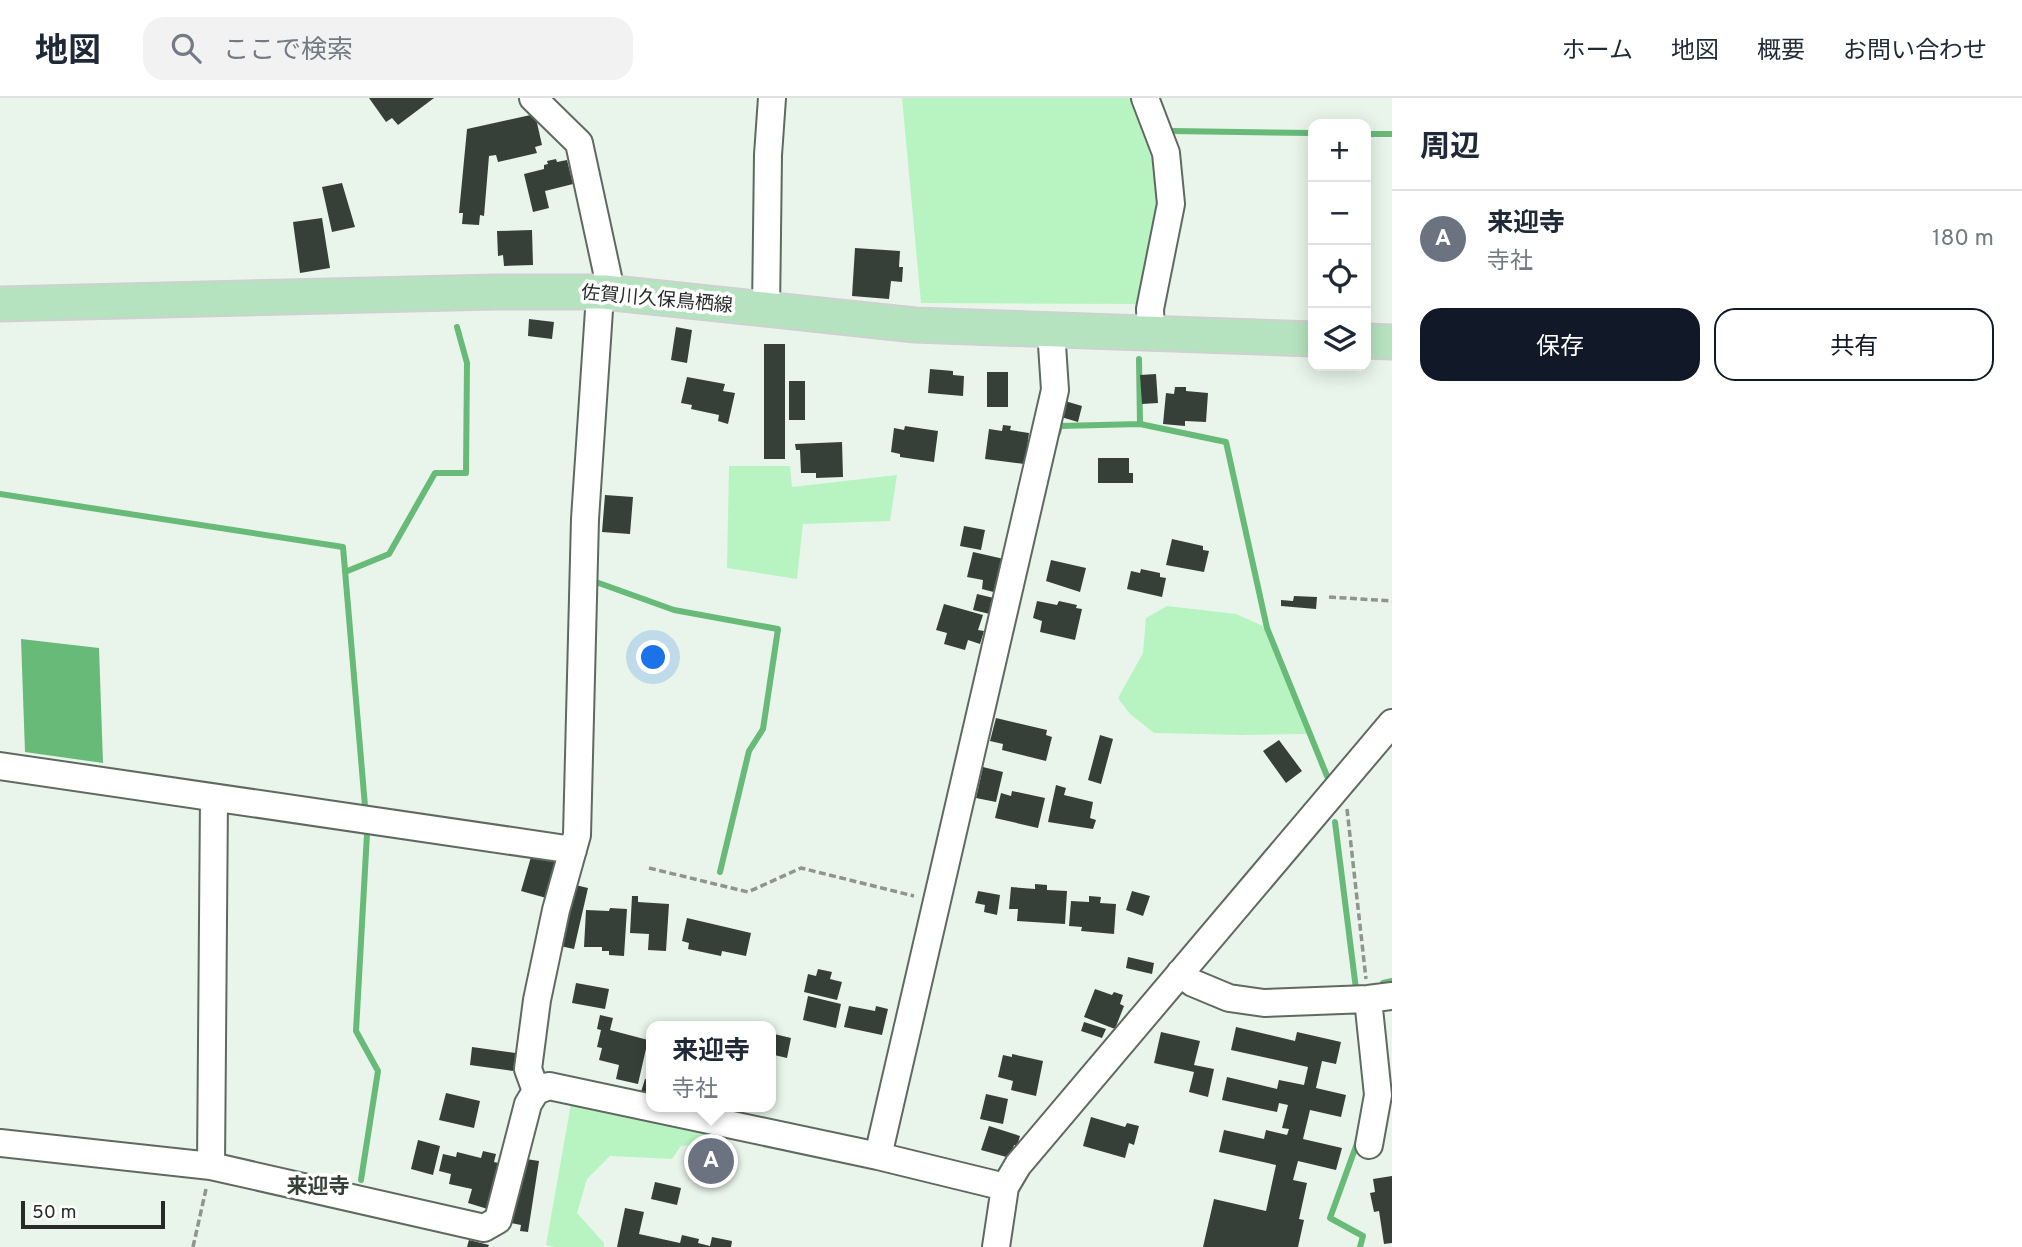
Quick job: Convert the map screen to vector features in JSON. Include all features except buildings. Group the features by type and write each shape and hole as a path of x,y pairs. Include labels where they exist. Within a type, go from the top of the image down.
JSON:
{"main road":[{"name":"佐賀川久保鳥栖線","path":"0,304 495,292 604,292 915,326 1308,339"},
{"path":"1371,341 1392,342"}],"street":[{"path":"533,98 579,143 608,277 599,310 585,519 577,835 556,910 537,1000 528,1069 536,1091"},
{"path":"766,311 768,155 772,98"},
{"path":"1145,98 1166,153 1171,204 1150,309 1151,333"},
{"path":"878,1156 1055,390 1051,330"},
{"path":"996,1247 1005,1187 1018,1165 1392,723"},
{"path":"5,767 573,850"},
{"path":"211,1166 214,798"},
{"path":"1180,973 1194,984 1229,998 1264,1003 1380,998 1378,1095 1368,1145"},
{"path":"3,1143 211,1166 484,1228 498,1220 528,1104 536,1091 549,1086 646,1107"},
{"path":"671,1112 878,1156 1005,1187"}],"path":[{"path":"1329,597 1392,601"},
{"path":"1335,790 1348,811 1380,998"},
{"path":"649,868 748,892 801,868 937,901"},
{"path":"193,1247 211,1166"}],"shaded area":[{"path":"902,98 1139,98 1158,151 1163,202 1138,304 921,303"},
{"path":"729,466 790,466 792,487 897,475 890,521 803,524 797,579 727,568"},
{"path":"1167,606 1236,614 1263,626 1307,734 1154,733 1130,714 1118,698 1143,653 1146,618"},
{"path":"21,639 99,648 103,763 25,752"},
{"path":"572,1098 727,1131 722,1142 681,1146 672,1159 610,1156 587,1179 577,1213 604,1243 604,1247 554,1247 546,1245"}],"waterway":[{"path":"1172,131 1308,133"},
{"path":"1371,134 1392,134"},
{"path":"345,572 389,554 435,473 466,473 467,363 457,327"},
{"path":"1058,433 1060,426 1140,424 1139,359"},
{"path":"1140,424 1226,442 1267,628 1327,776"},
{"path":"0,494 343,547 365,806"},
{"path":"596,582 674,610 778,629 763,729 749,751 720,872"},
{"path":"1335,822 1356,989 1350,989"},
{"path":"361,1180 378,1071 356,1031 367,834"},
{"path":"1383,983 1392,981"},
{"path":"1359,1138 1330,1218 1363,1236 1360,1247"}],"place":[{"name":"来迎寺","path":"711,1161"}],"district":[{"name":"来迎寺","path":"318,1187"}]}
